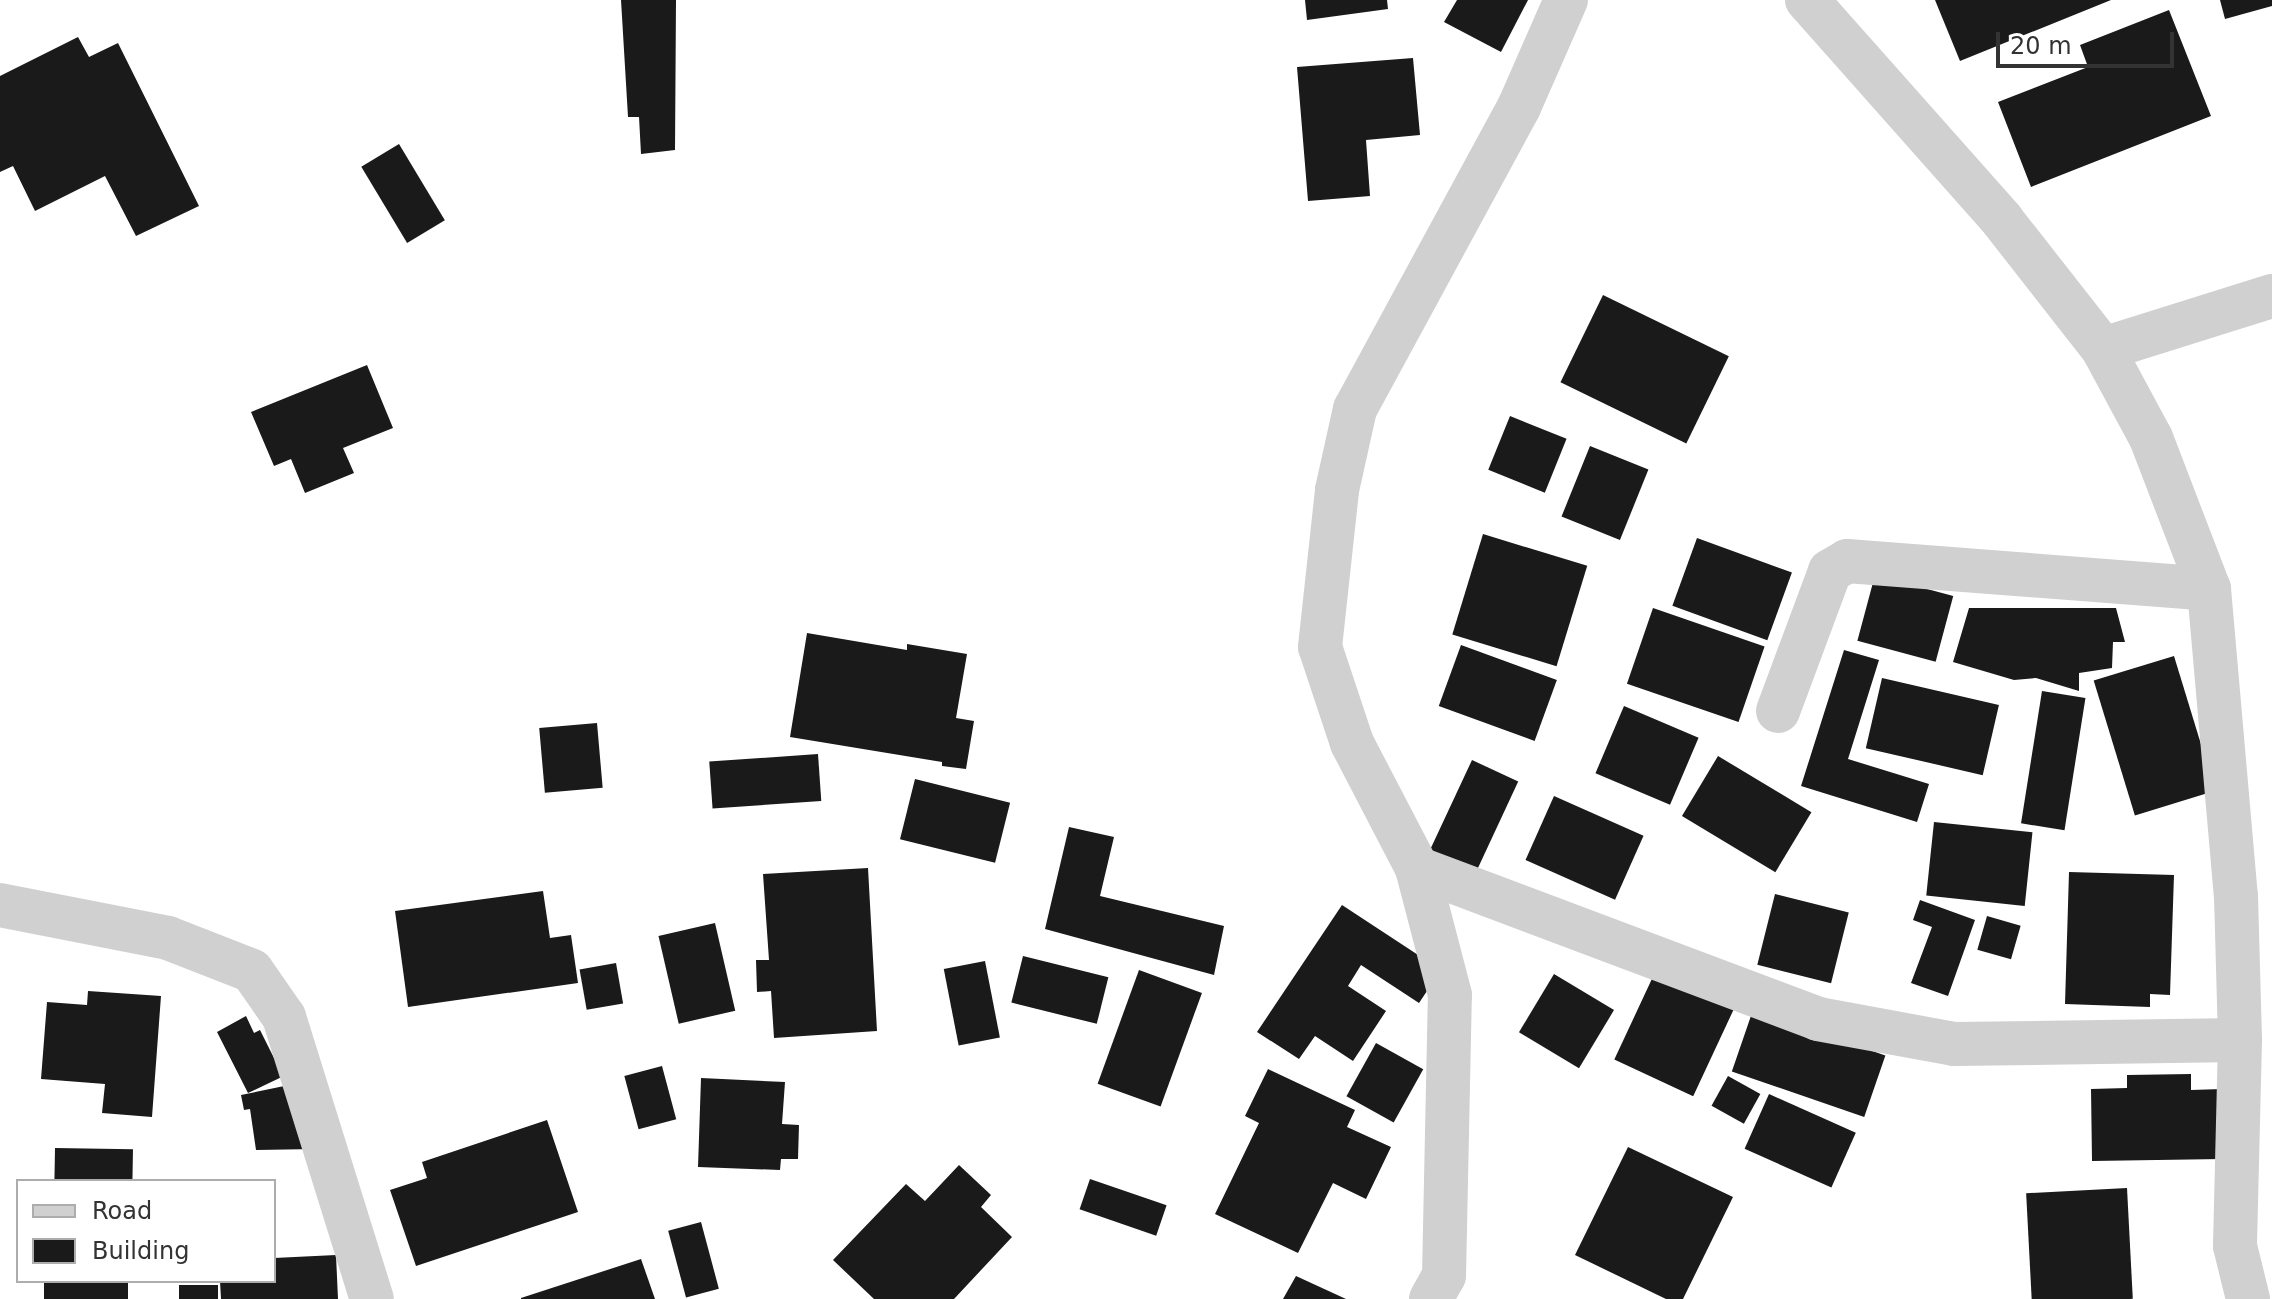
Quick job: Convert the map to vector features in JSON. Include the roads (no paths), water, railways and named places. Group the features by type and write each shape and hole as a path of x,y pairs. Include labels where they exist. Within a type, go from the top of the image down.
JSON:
{"street":[{"path":"1431,1299 1444,1276 1450,995 1417,868 1352,743 1320,647 1337,490 1355,409 1519,107 1566,0"},
{"path":"1807,0 2002,220 2103,349 2151,438 2209,589 2236,896 2240,1040 2235,1246 2248,1299"},
{"path":"2103,349 2272,296"},
{"path":"1778,711 1830,571 1847,561 2209,589"},
{"path":"1417,868 1818,1019 1954,1044 2240,1040"},
{"path":"0,905 168,938 252,971 284,1017 372,1299"}]}
